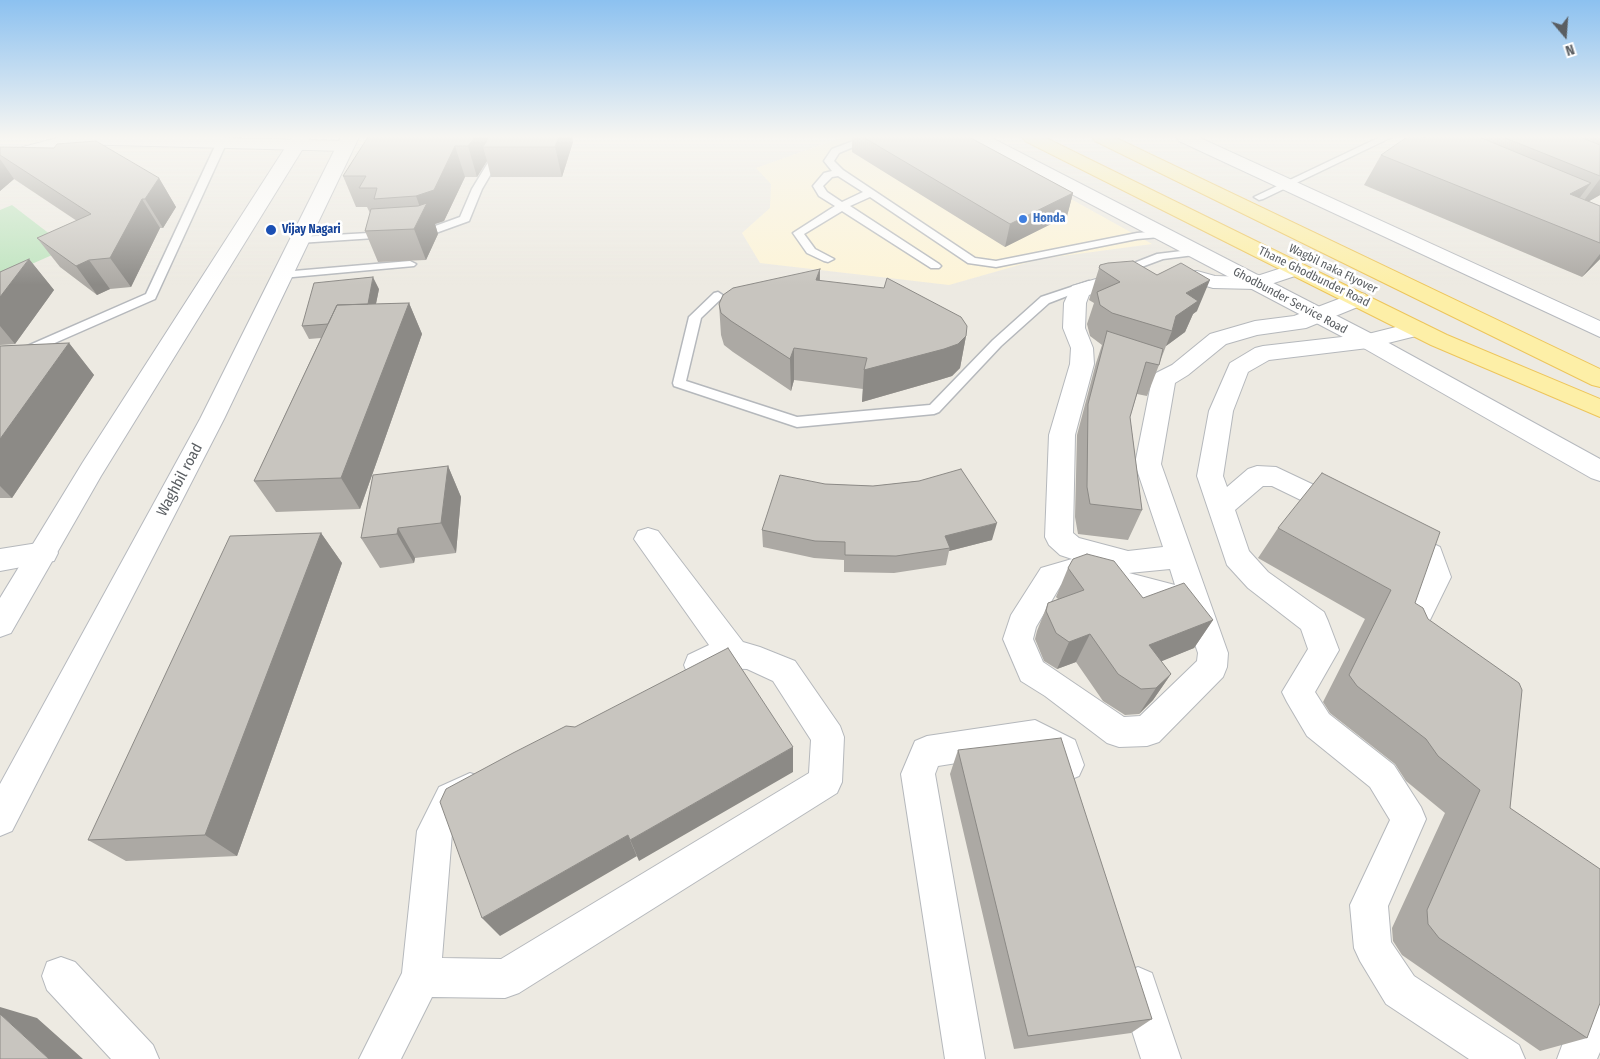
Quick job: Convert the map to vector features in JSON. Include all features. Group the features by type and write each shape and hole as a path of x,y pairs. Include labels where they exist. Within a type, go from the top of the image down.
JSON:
{"main road":[{"name":"Thane Ghodbunder Road","path":"1131,186 1416,328 1600,409"},
{"name":"Wagbil naka Flyover","path":"1166,186 1600,402"},
{"name":"Wagbil naka Flyover","path":"1202,186 1600,380"},
{"path":"1237,186 1498,312 1600,370"}],"street":[{"path":"0,624 44,553 92,469 269,186"},
{"name":"Waghbil road","path":"0,819 212,419 326,186"},
{"name":"Ghodbunder Service Road","path":"1070,186 1368,341 1600,471"},
{"path":"1295,186 1600,330"},
{"path":"1181,557 1128,562 1070,547 1059,537 1062,435 1082,364 1091,351 1074,328 1075,303 1080,291 1096,285 1107,286 1184,277 1197,277 1213,282 1256,283 1297,269"},
{"path":"1196,603 1073,570 1051,576 1022,624 1018,639 1032,671 1119,732 1147,731 1212,667 1212,653 1196,603 1181,557 1148,464 1164,379 1218,339 1255,328 1298,322 1357,299"},
{"path":"1416,328 1368,341 1263,353 1238,368 1221,411 1210,476 1237,557 1258,580 1313,622 1324,650 1298,692 1318,725 1382,776 1409,819 1369,905 1373,948 1400,990 1505,1059"},
{"path":"1144,368 1170,376"},
{"path":"1221,508 1257,476 1276,477 1430,555 1438,578 1413,624 1412,637 1436,656"},
{"path":"648,539 735,656"},
{"path":"0,560 44,553"},
{"path":"420,977 505,979 825,782 828,737 784,671 749,656 717,655 674,678"},
{"path":"965,1059 918,774 927,752 1035,735 1063,751 1078,798"},
{"path":"379,1059 420,977 435,831 451,799 494,776"},
{"path":"1128,956 1161,1059"},
{"path":"61,976 139,1059"},
{"path":"1576,1059 1600,995"}],"lane":[{"path":"0,363 151,296 201,186"},
{"path":"299,240 429,232 465,219 477,186"},
{"path":"818,186 823,194 935,266"},
{"path":"860,186 972,262 996,264 1137,236 1160,234"},
{"path":"1259,197 1281,186"},
{"path":"828,260 812,251 798,233 842,206 870,193"},
{"path":"718,296 695,317 679,382 797,422 934,409 998,342 1044,300 1161,256 1198,252"},
{"path":"282,275 410,264"}],"shaded area":[{"path":"771,186 1048,186 1152,244 1040,259 949,285 760,263 742,233 770,208"}],"green space":[{"path":"12,205 68,248 0,278 0,210"}],"building":[{"path":"48,186 153,186 145,199 142,199 110,258 89,260 76,266 37,238 91,214"},
{"path":"360,186 436,186 434,190 416,196 374,199 377,188 359,188"},
{"path":"947,186 1061,186 1073,193 1010,224"},
{"path":"1459,186 1584,186 1570,194 1600,206 1600,243"},
{"path":"427,203 414,229 365,231 371,209 418,206"},
{"path":"29,259 0,297 0,272"},
{"path":"1133,261 1157,275 1181,263 1210,280 1186,293 1198,301 1176,316 1172,331 1112,313 1100,305 1097,292 1120,282 1099,268 1100,265"},
{"path":"820,269 816,280 884,288 887,278 961,317 967,326 966,336 958,344 944,349 864,370 867,358 794,348 790,359 721,313 719,304 723,295 733,288"},
{"path":"373,277 368,304 337,305 328,324 302,326 314,283"},
{"path":"409,303 341,478 254,481 337,305"},
{"path":"1107,331 1163,349 1159,365 1146,362 1130,417 1142,510 1090,504 1087,487 1088,404"},
{"path":"69,343 0,439 0,346"},
{"path":"448,466 441,523 398,528 397,534 361,538 373,475"},
{"path":"961,469 997,523 945,536 950,548 896,556 845,555 845,542 815,541 762,530 780,475 825,484 873,486 919,481"},
{"path":"1322,473 1440,532 1415,603 1423,608 1428,619 1519,683 1522,690 1510,808 1600,869 1600,1003 1587,1038 1439,938 1428,924 1427,910 1480,790 1438,756 1426,739 1357,686 1349,675 1391,590 1278,528"},
{"path":"321,533 205,835 88,840 230,536"},
{"path":"1087,554 1114,561 1143,598 1184,583 1213,620 1149,645 1171,674 1156,688 1141,689 1118,674 1090,634 1069,642 1056,633 1046,611 1048,603 1084,590 1068,568 1073,559"},
{"path":"728,648 793,747 630,840 628,835 482,918 440,802 446,789 566,726 575,727"},
{"path":"1061,738 1152,1019 1028,1036 958,750"},
{"path":"0,1014 49,1059 0,1059"}],"place":[{"name":"Honda","path":"1023,219"},
{"name":"Vijay Nagari","path":"271,230"}]}
